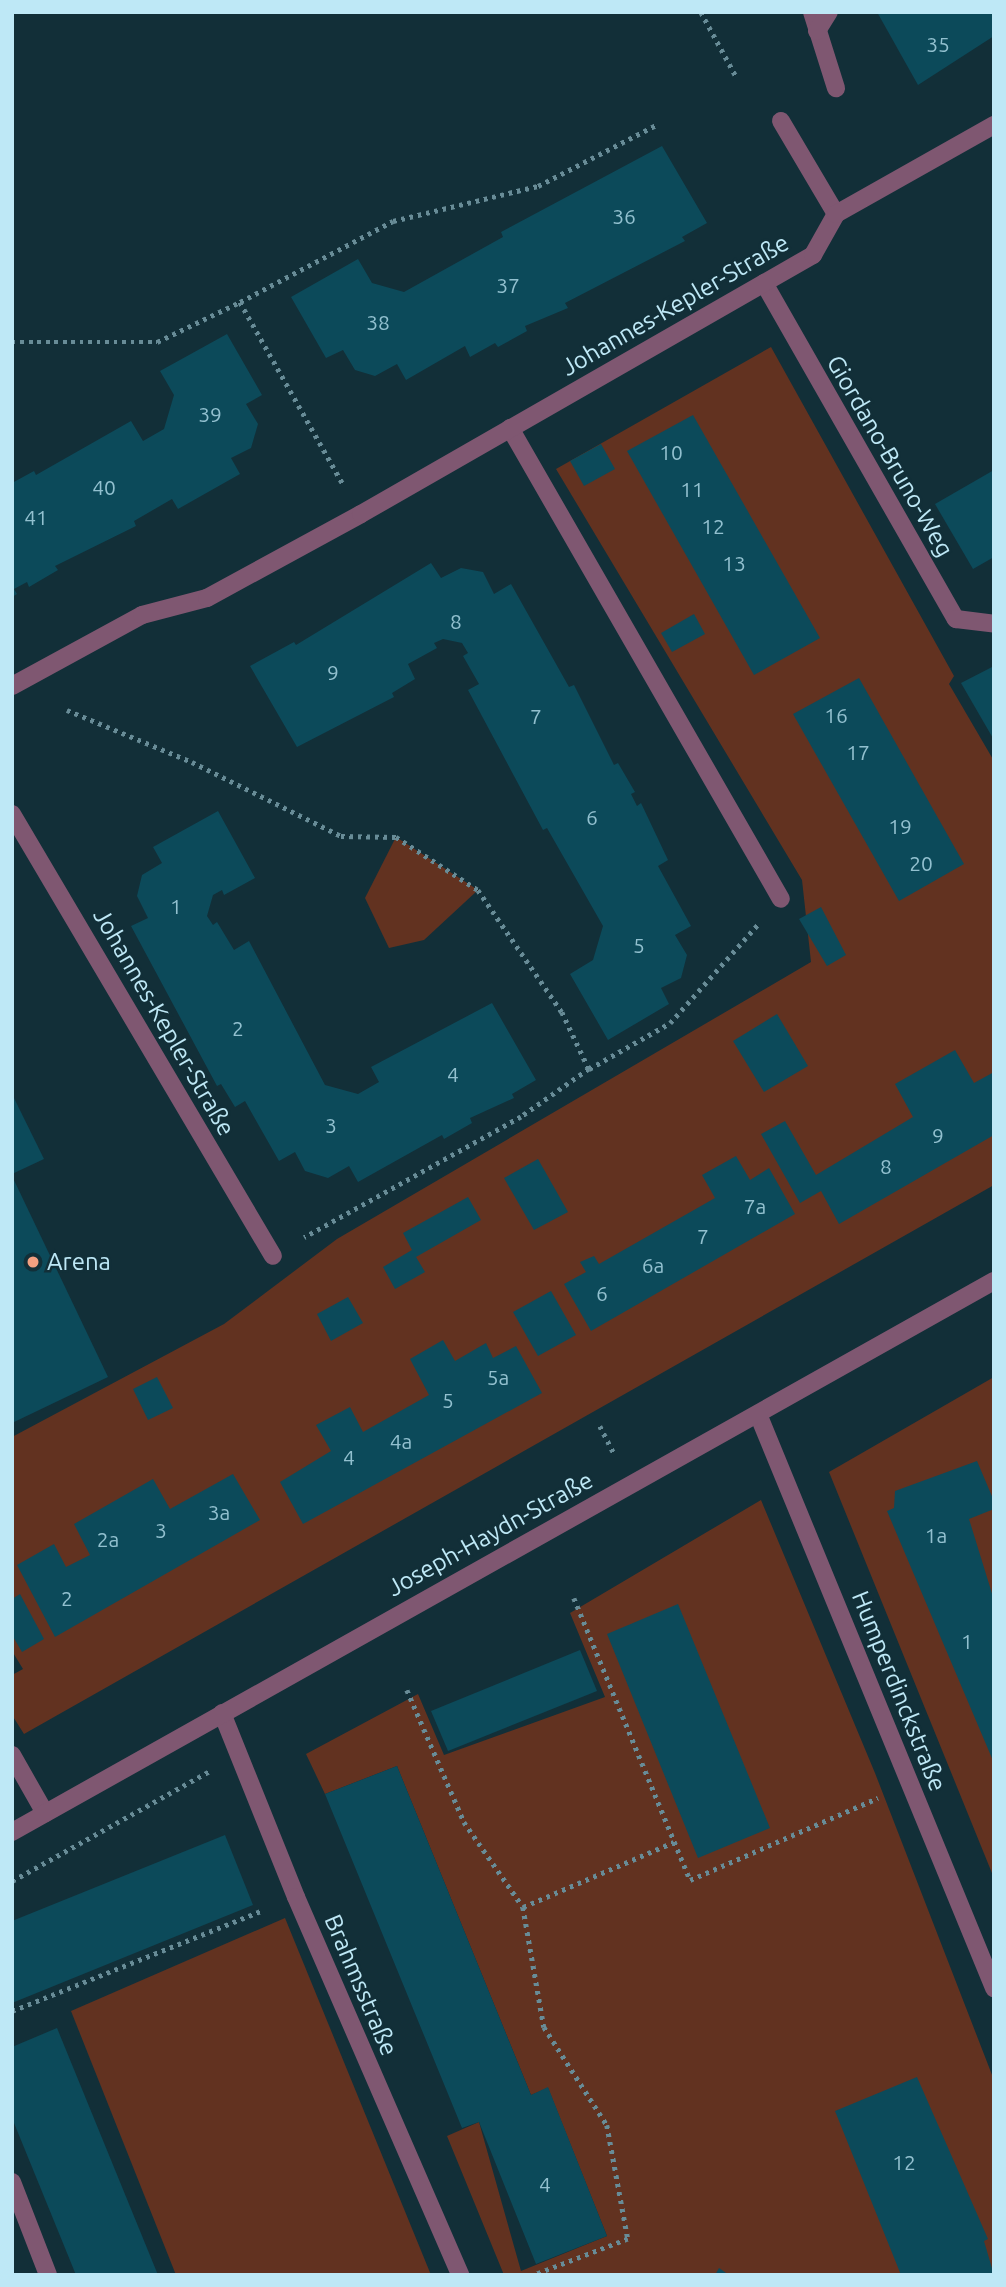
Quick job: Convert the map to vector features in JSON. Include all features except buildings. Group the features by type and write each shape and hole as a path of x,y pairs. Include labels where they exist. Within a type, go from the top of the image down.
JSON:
{"street":[{"path":"812,12 836,88"},
{"path":"817,31 829,12"},
{"path":"781,121 836,214 994,125"},
{"name":"Johannes-Kepler-Straße","path":"12,686 142,615 207,598 764,284 813,255 836,214"},
{"name":"Giordano-Bruno-Weg","path":"764,284 956,620 994,624"},
{"path":"510,428 781,899"},
{"name":"Johannes-Kepler-Straße","path":"12,814 273,1256"},
{"name":"Joseph-Haydn-Straße","path":"12,1832 994,1281"},
{"name":"Humperdinckstraße","path":"758,1414 994,1988"},
{"name":"Brahmsstraße","path":"222,1713 296,1897 460,2275"},
{"path":"12,1755 45,1813"},
{"path":"12,2182 48,2275"}],"path":[{"path":"701,12 737,78"},
{"path":"12,342 156,342 240,302 393,222 538,186 659,124"},
{"path":"240,302 360,514"},
{"path":"67,710 191,762 341,836 396,837 478,890 562,1012 589,1069"},
{"path":"273,1256 521,1117 589,1069 670,1023 781,899"},
{"path":"574,1598 690,1880 911,1783"},
{"path":"407,1690 464,1822 523,1907 544,2026 607,2125 628,2239 534,2275"},
{"path":"12,1881 222,1765 244,1766"},
{"path":"523,1907 674,1842"},
{"path":"12,2011 296,1897"}],"shaded area":[{"path":"771,347 954,676 949,684 994,761 994,1185 24,1734 12,1715 12,1675 23,1669 12,1651 12,1437 224,1324 337,1239 811,962 802,880 556,469"},
{"path":"396,837 478,890 424,940 389,948 365,898"},
{"path":"994,1377 994,1878 829,1472"},
{"path":"761,1500 875,1773 994,2080 994,2275 504,2275 447,2136 479,2122 521,2271 607,2236 548,2088 531,2095 397,1766 325,1794 306,1754 418,1694 444,1755 605,1697 570,1613"},
{"path":"285,1918 431,2275 176,2275 71,2011"}],"place":[{"name":"Arena","path":"33,1262"}]}
